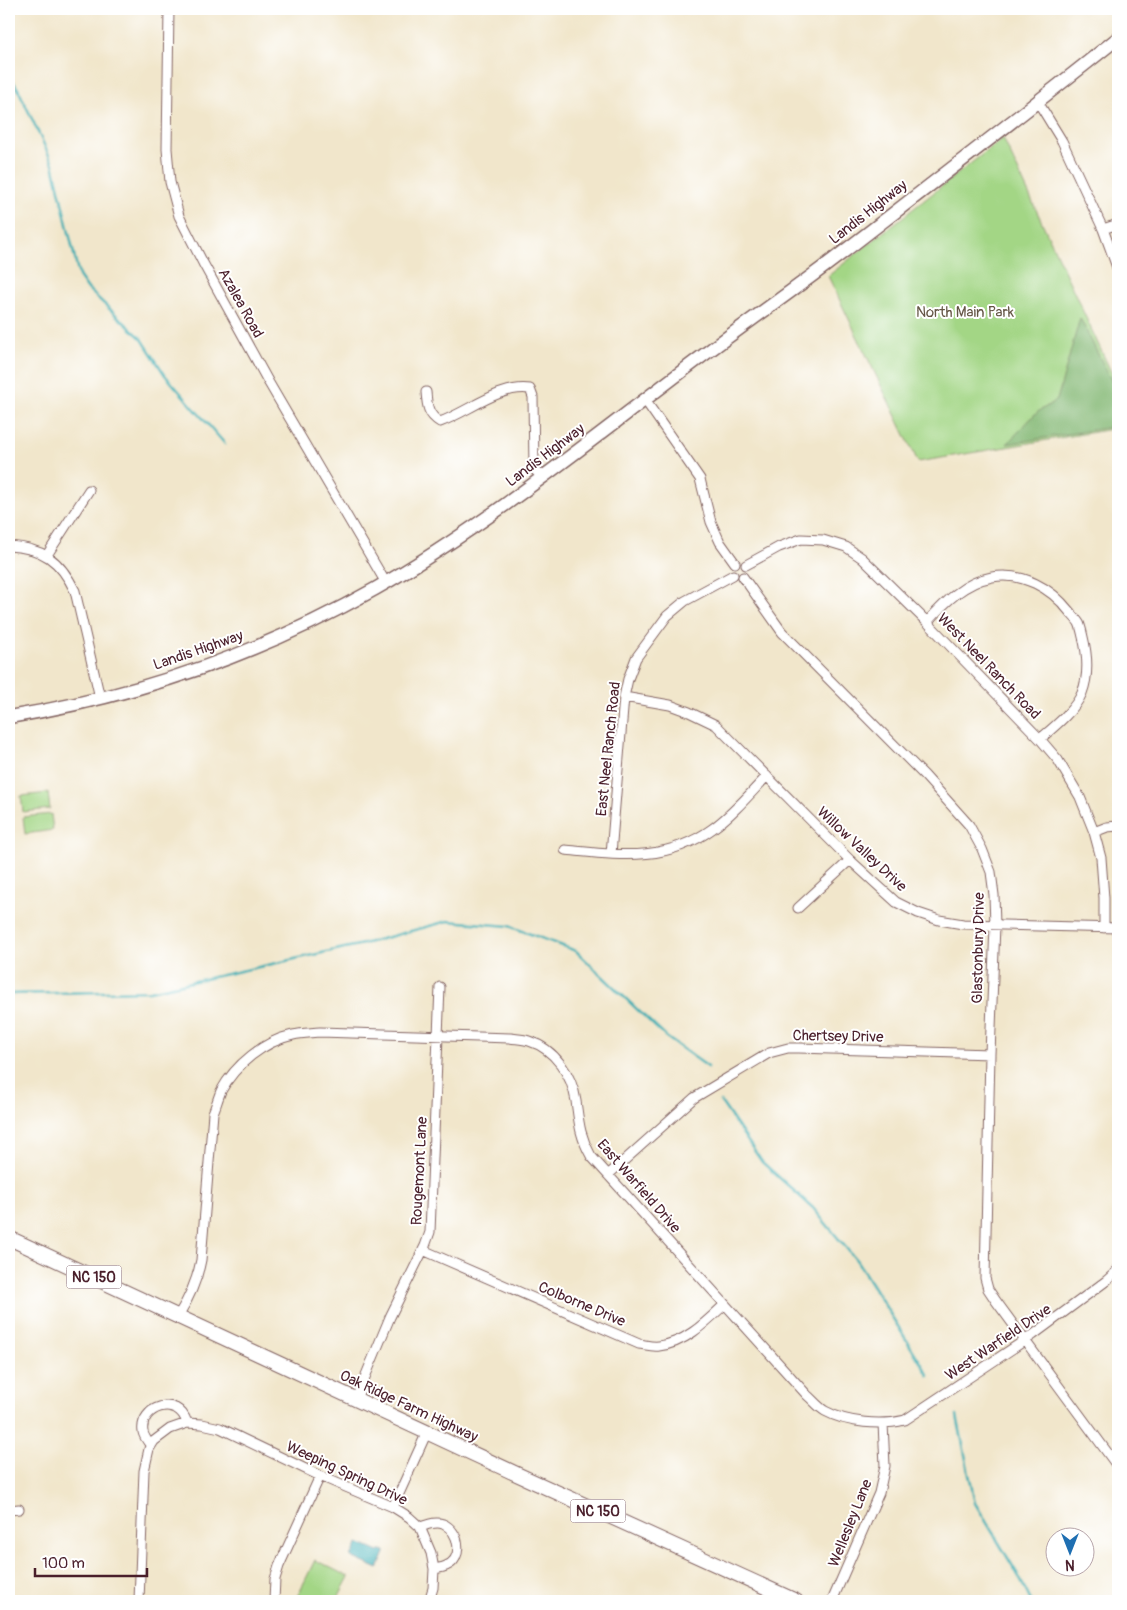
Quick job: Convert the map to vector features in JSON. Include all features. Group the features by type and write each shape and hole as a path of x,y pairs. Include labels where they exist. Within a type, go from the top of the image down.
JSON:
{"main road":[{"name":"Landis Highway","path":"9,717 100,698 164,680 257,647 308,624 386,583 489,516 543,478 841,254 1118,38"},
{"name":"Oak Ridge Farm Highway","path":"9,1238 356,1400 796,1601"}],"street":[{"name":"Azalea Road","path":"169,9 167,150 170,182 179,216 269,383 386,583"},
{"path":"1038,102 1062,141 1103,230 1118,270"},
{"path":"1103,230 1118,224"},
{"path":"426,392 428,409 433,418 440,422 489,398 521,388 530,389 533,397 534,469 543,478"},
{"path":"645,400 700,478 711,522 720,542 735,563"},
{"path":"47,555 89,490"},
{"name":"West Neel Ranch Road","path":"746,564 779,547 802,540 824,540 846,547 862,558 927,622 1040,738 1058,760 1080,797 1094,832 1101,858 1104,885 1104,928"},
{"path":"9,546 28,548 47,555 69,579 75,591 100,698"},
{"path":"735,563 746,564 748,570 743,577 738,578 733,575 731,567 735,563"},
{"name":"East Neel Ranch Road","path":"611,854 624,697 636,658 667,616 685,601 733,575"},
{"name":"Glastonbury Drive","path":"743,577 782,632 925,776 969,825 982,849 991,872 995,925 985,1278 988,1289 996,1301 1118,1468"},
{"path":"927,622 945,602 960,591 992,577 1017,578 1041,585 1060,600 1079,623 1087,650 1088,672 1077,702 1055,726 1040,738"},
{"name":"Willow Valley Drive","path":"624,697 670,705 716,725 850,860 896,902 918,913 939,920 963,924 1118,928"},
{"path":"565,850 640,855 674,849 694,840 722,821 767,776"},
{"path":"1094,832 1107,827 1118,826"},
{"path":"798,908 850,860"},
{"name":"Rougemont Lane","path":"356,1400 390,1317 430,1232 440,987"},
{"name":"East Warfield Drive","path":"178,1316 188,1300 198,1276 201,1260 213,1113 222,1091 234,1073 252,1055 270,1044 292,1035 320,1032 510,1038 529,1041 548,1051 561,1064 572,1084 583,1143 591,1156 807,1396 825,1411 854,1420 883,1423"},
{"name":"Chertsey Drive","path":"608,1175 694,1098 769,1053 778,1050 799,1048 990,1054"},
{"name":"Colborne Drive","path":"423,1250 639,1344 658,1346 675,1342 702,1327 725,1304"},
{"name":"West Warfield Drive","path":"883,1423 905,1420 912,1416 1025,1341 1106,1281 1116,1272 1118,1266"},
{"path":"140,1601 144,1471 148,1449 151,1446 154,1441 170,1429 188,1423 180,1410 168,1406 159,1407 150,1413 143,1428 144,1435 151,1446"},
{"name":"Weeping Spring Drive","path":"188,1423 220,1428 320,1476 393,1507 409,1517 420,1527 431,1553 434,1569 430,1601"},
{"name":"Wellesley Lane","path":"832,1601 879,1493 885,1466 883,1423"},
{"path":"393,1507 426,1432"},
{"path":"274,1601 275,1578 279,1566 320,1476"},
{"path":"9,1510 19,1509"},
{"path":"420,1527 432,1523 443,1524 452,1530 457,1540 458,1549 455,1558 447,1566 434,1569"}],"green space":[{"name":"North Main Park","path":"1003,138 1118,387 1118,428 918,462 828,276"},
{"path":"1080,318 1118,394 1118,426 1007,444 1036,413 1057,400"},
{"path":"48,793 50,809 23,812 21,796"},
{"path":"51,814 53,830 25,834 23,817"},
{"path":"315,1560 349,1577 336,1601 305,1601 297,1597"}],"water":[{"path":"358,1543 379,1552 381,1550 385,1551 378,1569 351,1557"}],"waterway":[{"path":"9,75 18,89 53,164 79,276 88,289 142,339 165,375 225,444"},
{"path":"9,994 150,991 363,944 448,921 509,926 576,951 666,1037 708,1067"},
{"path":"721,1102 762,1162 813,1208 857,1261 929,1376"},
{"path":"957,1416 975,1503 1018,1575 1031,1601"}]}
